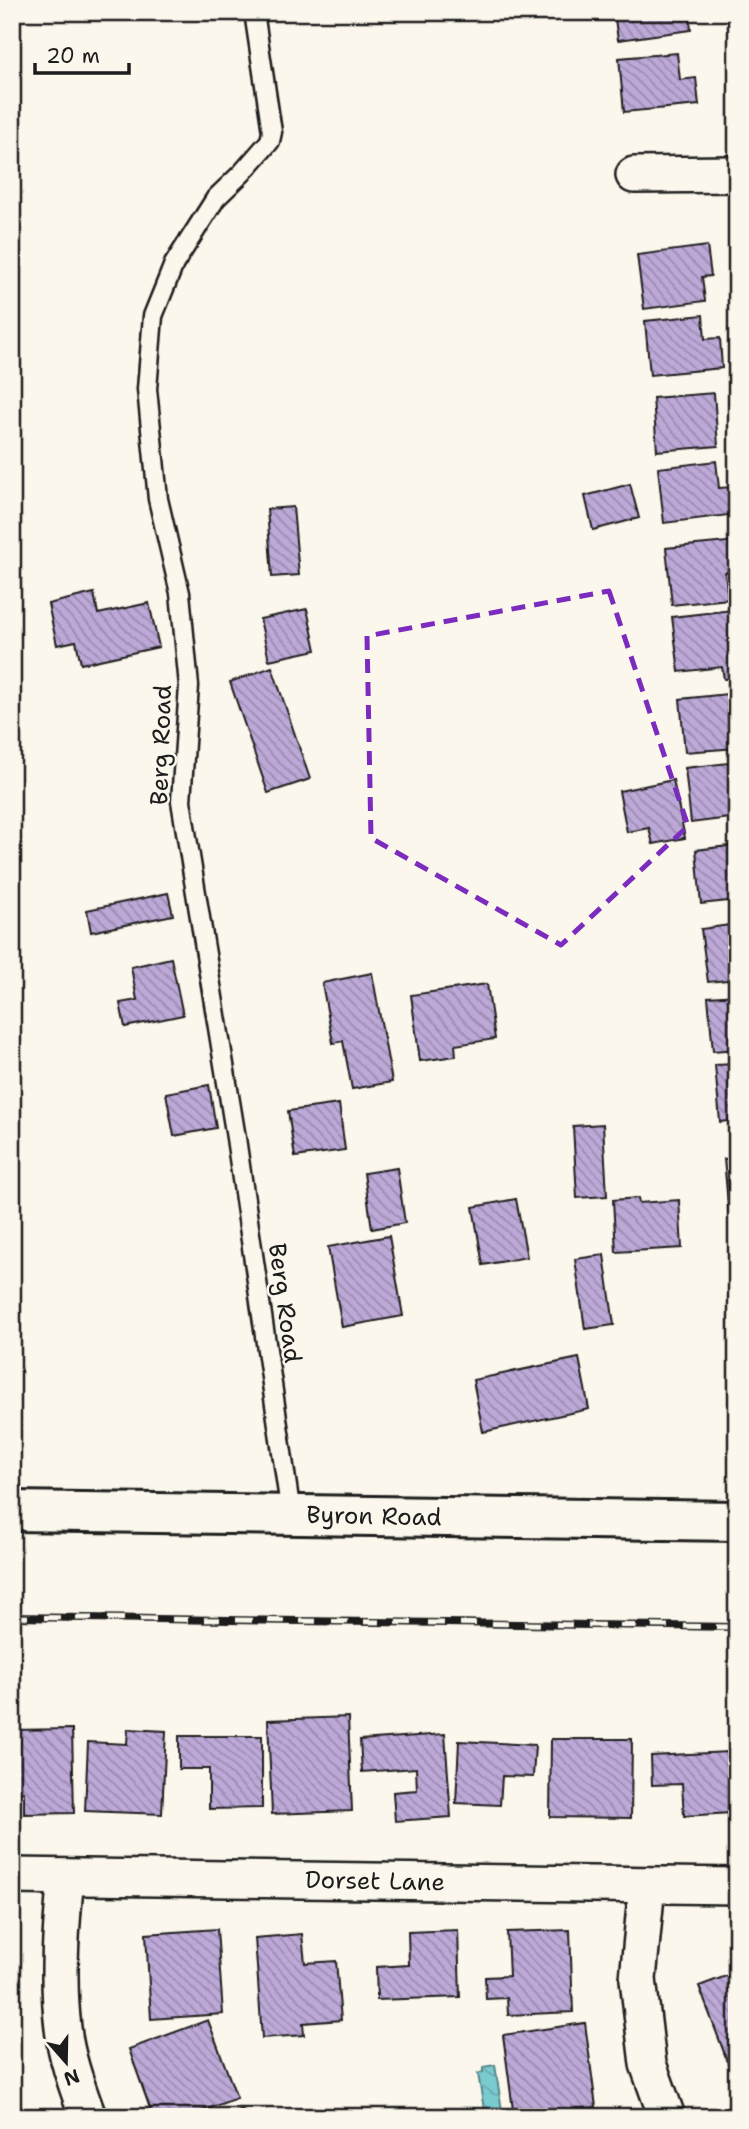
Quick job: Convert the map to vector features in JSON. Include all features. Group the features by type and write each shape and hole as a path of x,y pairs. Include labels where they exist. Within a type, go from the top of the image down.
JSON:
{"main road":[{"name":"Byron Road","path":"12,1511 737,1521"}],"street":[{"path":"634,175 737,174"},
{"name":"Dorset Lane","path":"12,1876 737,1886"},
{"path":"65,1877 60,1942 63,2030 76,2086 88,2117"},
{"path":"647,1885 638,1979 648,2064 667,2117"}],"lane":[{"name":"Berg Road","path":"254,12 272,132 270,141 216,198 174,264 153,316 147,389 158,499 180,593 189,687 181,801 238,1151 291,1514"}],"highlighted area":[{"path":"609,591 688,826 561,945 371,838 367,636"}],"water":[{"path":"495,2065 503,2117 485,2115 478,2074 483,2072 483,2067"}],"building":[{"path":"614,12 689,12 691,30 618,40"},
{"path":"677,53 680,80 696,78 699,105 624,112 619,58"},
{"path":"707,246 711,276 702,277 705,301 644,309 637,255"},
{"path":"703,315 705,339 720,338 722,368 650,375 645,321"},
{"path":"714,393 718,446 657,451 653,398"},
{"path":"716,461 719,488 733,487 737,514 664,523 658,468"},
{"path":"630,484 639,518 593,530 585,496"},
{"path":"293,507 299,575 272,577 267,509"},
{"path":"737,541 737,570 725,572 728,599 672,605 666,548"},
{"path":"94,593 98,614 149,603 159,647 81,664 76,641 57,645 48,604"},
{"path":"307,609 316,650 269,660 260,619"},
{"path":"732,610 737,637 737,678 724,679 722,667 679,672 672,617"},
{"path":"272,667 310,779 268,793 230,682"},
{"path":"737,693 737,748 685,752 680,699"},
{"path":"737,762 737,817 691,823 685,768"},
{"path":"673,780 685,838 653,844 649,828 627,832 619,791"},
{"path":"737,845 737,900 701,904 696,850"},
{"path":"168,893 173,915 91,932 87,910"},
{"path":"737,924 737,979 708,982 701,929"},
{"path":"171,958 183,1015 125,1027 120,1003 137,1000 131,967"},
{"path":"372,973 392,1082 352,1089 343,1041 333,1043 322,983"},
{"path":"487,984 495,1039 455,1045 456,1056 420,1061 411,995"},
{"path":"737,995 737,1049 713,1051 708,997"},
{"path":"737,1064 737,1120 720,1122 715,1065"},
{"path":"209,1085 216,1128 174,1136 166,1093"},
{"path":"339,1104 345,1150 295,1157 288,1111"},
{"path":"603,1124 607,1196 577,1198 573,1126"},
{"path":"737,1157 737,1214 729,1215 724,1159"},
{"path":"397,1168 405,1223 372,1229 364,1173"},
{"path":"638,1198 639,1203 679,1200 682,1248 616,1252 613,1200"},
{"path":"516,1199 527,1257 483,1265 473,1207"},
{"path":"734,1224 737,1224 737,1257"},
{"path":"389,1236 403,1316 342,1327 328,1247"},
{"path":"604,1255 614,1325 585,1329 575,1259"},
{"path":"579,1358 589,1409 483,1432 473,1380"},
{"path":"348,1717 352,1811 272,1814 268,1720"},
{"path":"72,1729 74,1813 24,1814 24,1792 12,1793 12,1730"},
{"path":"128,1729 166,1731 162,1814 85,1811 88,1742 127,1744"},
{"path":"445,1734 451,1817 395,1821 393,1792 417,1790 416,1768 362,1772 360,1740"},
{"path":"179,1736 262,1736 262,1808 209,1809 209,1769 179,1769"},
{"path":"551,1739 632,1739 631,1818 550,1817"},
{"path":"459,1741 535,1745 533,1777 502,1776 500,1805 456,1803"},
{"path":"728,1752 731,1813 684,1816 682,1784 652,1785 651,1756"},
{"path":"217,1929 223,2014 151,2019 146,1934"},
{"path":"458,1930 460,1997 377,2000 376,1967 409,1965 408,1932"},
{"path":"570,1930 573,2012 508,2015 507,1998 486,1999 485,1977 509,1976 507,1932"},
{"path":"302,1934 305,1963 336,1961 341,2020 303,2023 304,2035 262,2038 255,1938"},
{"path":"737,1972 737,2069 731,2071 699,1986"},
{"path":"208,2020 237,2098 186,2117 153,2117 129,2049"},
{"path":"585,2023 596,2107 514,2117 503,2035"},
{"path":"242,2109 245,2117 222,2117"}],"railway":[{"path":"12,1617 737,1627"}]}
